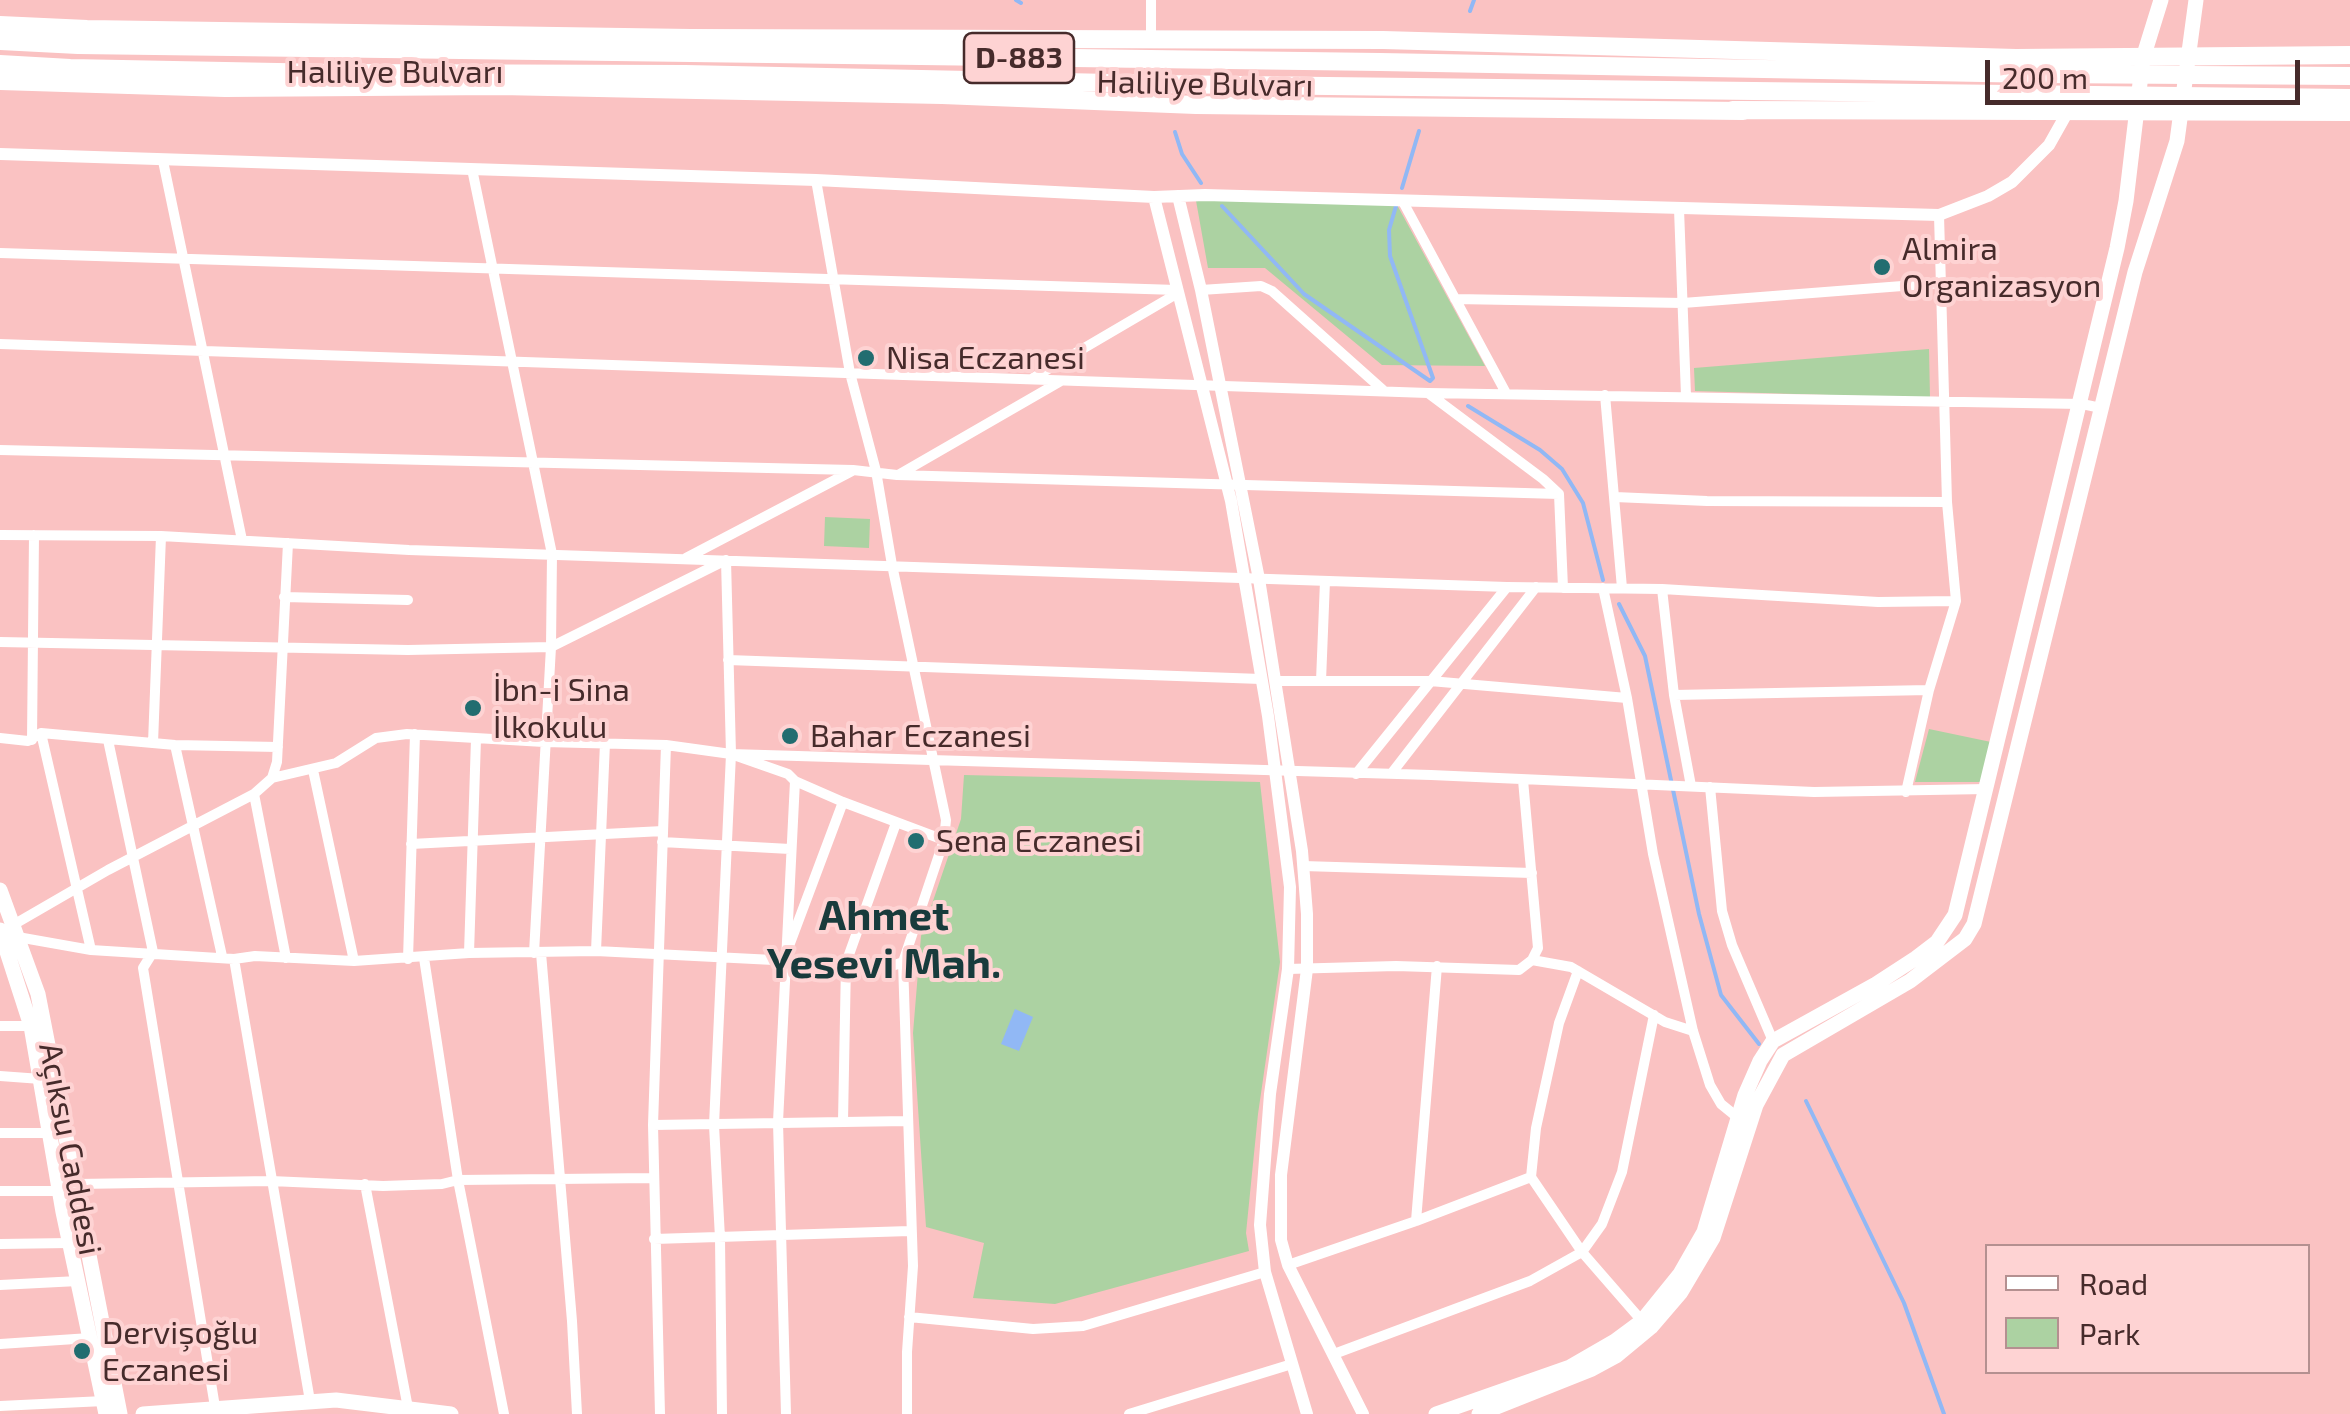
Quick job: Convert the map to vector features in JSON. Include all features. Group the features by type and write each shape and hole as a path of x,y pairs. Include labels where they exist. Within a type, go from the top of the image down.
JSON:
{"highway":[{"path":"0,25 929,39 1383,40 1677,50 2143,58 2350,55"},
{"path":"929,39 1156,60"},
{"name":"Haliliye Bulvarı","path":"0,41 78,46 2350,76"},
{"path":"1513,66 1677,50"},
{"name":"Haliliye Bulvarı","path":"0,64 110,69 2350,98"},
{"path":"0,80 226,88 500,86 942,95 1215,105 2350,112"},
{"path":"942,95 1158,84"},
{"path":"1508,89 1743,111"}],"main road":[{"path":"1436,1414 1570,1366 1642,1321 1680,1274 1704,1232 1751,1078 1773,1041 1876,984 1937,942 1955,914 2082,404 2126,201 2143,58 2161,0"},
{"path":"1479,1414 1592,1369 1616,1356 1652,1327 1681,1292 1713,1238 1756,1105 1783,1055 1910,982 1965,940 1980,906 2101,408 2183,113 2196,0"},
{"name":"Açıksu Caddesi","path":"0,890 7,934 32,1026 60,1191 105,1407"},
{"name":"Açıksu Caddesi","path":"7,934 38,994 120,1414"},
{"path":"143,1414 310,1401 370,1402 451,1414"}],"street":[{"path":"1151,0 1151,38"},
{"path":"0,154 816,180 1154,197 1939,215 2012,182 2049,145 2067,113"},
{"path":"164,160 242,540"},
{"path":"472,169 552,554 537,953 572,1322 576,1414"},
{"path":"816,180 850,373 876,471 892,566 944,798 944,840 902,962 913,1266 907,1414"},
{"path":"1178,196 1202,290 1233,484 1276,681 1303,866 1307,969 1280,1175 1281,1240 1288,1264 1363,1414"},
{"path":"1154,197 1233,484"},
{"path":"1402,200 1506,393"},
{"path":"1679,209 1686,396"},
{"path":"1906,792 1929,690 1956,601 1947,502 1939,215"},
{"path":"0,253 1178,292"},
{"path":"1455,299 1682,303 1941,283"},
{"path":"1202,290 1261,286 1272,291 1384,390"},
{"path":"1032,378 1178,292"},
{"path":"0,344 1428,392 2082,404 2101,408"},
{"path":"897,475 1064,380"},
{"path":"1428,392 1558,494 1564,588"},
{"path":"1605,395 1622,588"},
{"path":"0,450 854,470 897,475 1558,494"},
{"path":"685,558 854,470"},
{"path":"1615,497 1947,502"},
{"path":"0,535 161,536 552,554 1662,589 1878,602 1956,601"},
{"path":"34,535 32,642 36,736 91,950"},
{"path":"153,743 161,536"},
{"path":"272,778 278,747 288,543"},
{"path":"0,642 281,648 551,647 726,560"},
{"path":"722,1414 714,1125 731,754 726,560"},
{"path":"1251,578 1290,887 1288,969 1270,1094 1260,1225 1265,1272 1308,1414"},
{"path":"1321,681 1325,581"},
{"path":"1356,774 1506,587"},
{"path":"1391,774 1536,587"},
{"path":"1602,588 1693,1031 1710,1085 1721,1104 1737,1117"},
{"path":"1662,589 1687,786"},
{"path":"284,598 408,600"},
{"path":"728,660 1261,679"},
{"path":"1276,681 1430,681 1627,698"},
{"path":"1674,695 1929,690"},
{"path":"7,934 74,889 254,794 272,778 336,764 376,738 416,734 476,740 666,745 731,754 1710,788 1906,792 1987,789"},
{"path":"408,959 416,734"},
{"path":"0,738 36,736 278,747"},
{"path":"108,740 153,952 143,968 215,1407"},
{"path":"468,954 476,740"},
{"path":"596,951 604,743"},
{"path":"174,745 228,957 310,1401"},
{"path":"660,1414 653,1125 666,745"},
{"path":"731,754 944,840"},
{"path":"312,770 354,961"},
{"path":"1288,969 1437,966 1519,970 1532,960 1538,948 1523,780"},
{"path":"786,1414 778,1122 794,781"},
{"path":"1710,788 1722,911 1732,946 1773,1041"},
{"path":"254,794 286,958"},
{"path":"784,958 843,802"},
{"path":"842,1121 846,963 896,822"},
{"path":"412,844 599,834 790,849"},
{"path":"1303,866 1532,873"},
{"path":"7,934 91,950 354,961 596,951 892,966 902,962"},
{"path":"424,958 458,1180 504,1414"},
{"path":"1532,960 1578,970 1665,1022 1693,1031"},
{"path":"1416,1222 1437,966"},
{"path":"1578,970 1551,1058 1536,1128 1531,1177 1582,1252 1642,1321"},
{"path":"1334,1354 1530,1281 1582,1252 1602,1224 1622,1172 1654,1015"},
{"path":"0,1026 32,1026"},
{"path":"0,1076 41,1079"},
{"path":"653,1125 906,1121"},
{"path":"0,1132 50,1133"},
{"path":"1288,1264 1416,1222 1531,1177"},
{"path":"77,1184 271,1181 403,1186 458,1180 653,1178"},
{"path":"365,1184 408,1408"},
{"path":"0,1191 60,1191"},
{"path":"654,1239 910,1232"},
{"path":"0,1244 70,1243"},
{"path":"909,1317 1032,1329 1083,1326 1265,1272"},
{"path":"0,1285 78,1281"},
{"path":"0,1344 90,1338"},
{"path":"1129,1414 1292,1364"},
{"path":"0,1406 105,1407"}],"green space":[{"path":"1195,195 1396,203 1485,366 1382,365 1265,268 1208,268"},
{"path":"1929,349 1930,398 1695,391 1694,368"},
{"path":"825,517 870,519 869,548 824,546"},
{"path":"1929,729 1991,742 1981,782 1915,782"},
{"path":"964,775 1260,782 1280,962 1258,1114 1246,1233 1249,1251 1055,1304 973,1298 984,1243 926,1227 913,1033 921,936 961,819"}],"water":[{"path":"1015,1009 1033,1017 1019,1051 1001,1044"}],"waterway":[{"path":"1016,0 1021,3"},
{"path":"1470,11 1474,0"},
{"path":"1402,188 1419,131"},
{"path":"1175,132 1182,154 1201,183"},
{"path":"1222,206 1304,294 1430,381"},
{"path":"1396,206 1389,230 1390,256 1433,378 1430,381"},
{"path":"1468,406 1540,450 1562,469 1583,503 1603,580"},
{"path":"1619,604 1645,656 1699,914 1721,995 1759,1044"},
{"path":"1806,1101 1904,1303 1944,1414"}],"place":[{"name":"Almira Organizasyon","path":"1882,267"},
{"name":"Nisa Eczanesi","path":"866,358"},
{"name":"İbn-i Sina İlkokulu","path":"473,708"},
{"name":"Bahar Eczanesi","path":"790,736"},
{"name":"Sena Eczanesi","path":"916,841"},
{"name":"Dervişoğlu Eczanesi","path":"82,1351"}],"district":[{"name":"Ahmet Yesevi Mah.","path":"884,940"}]}
